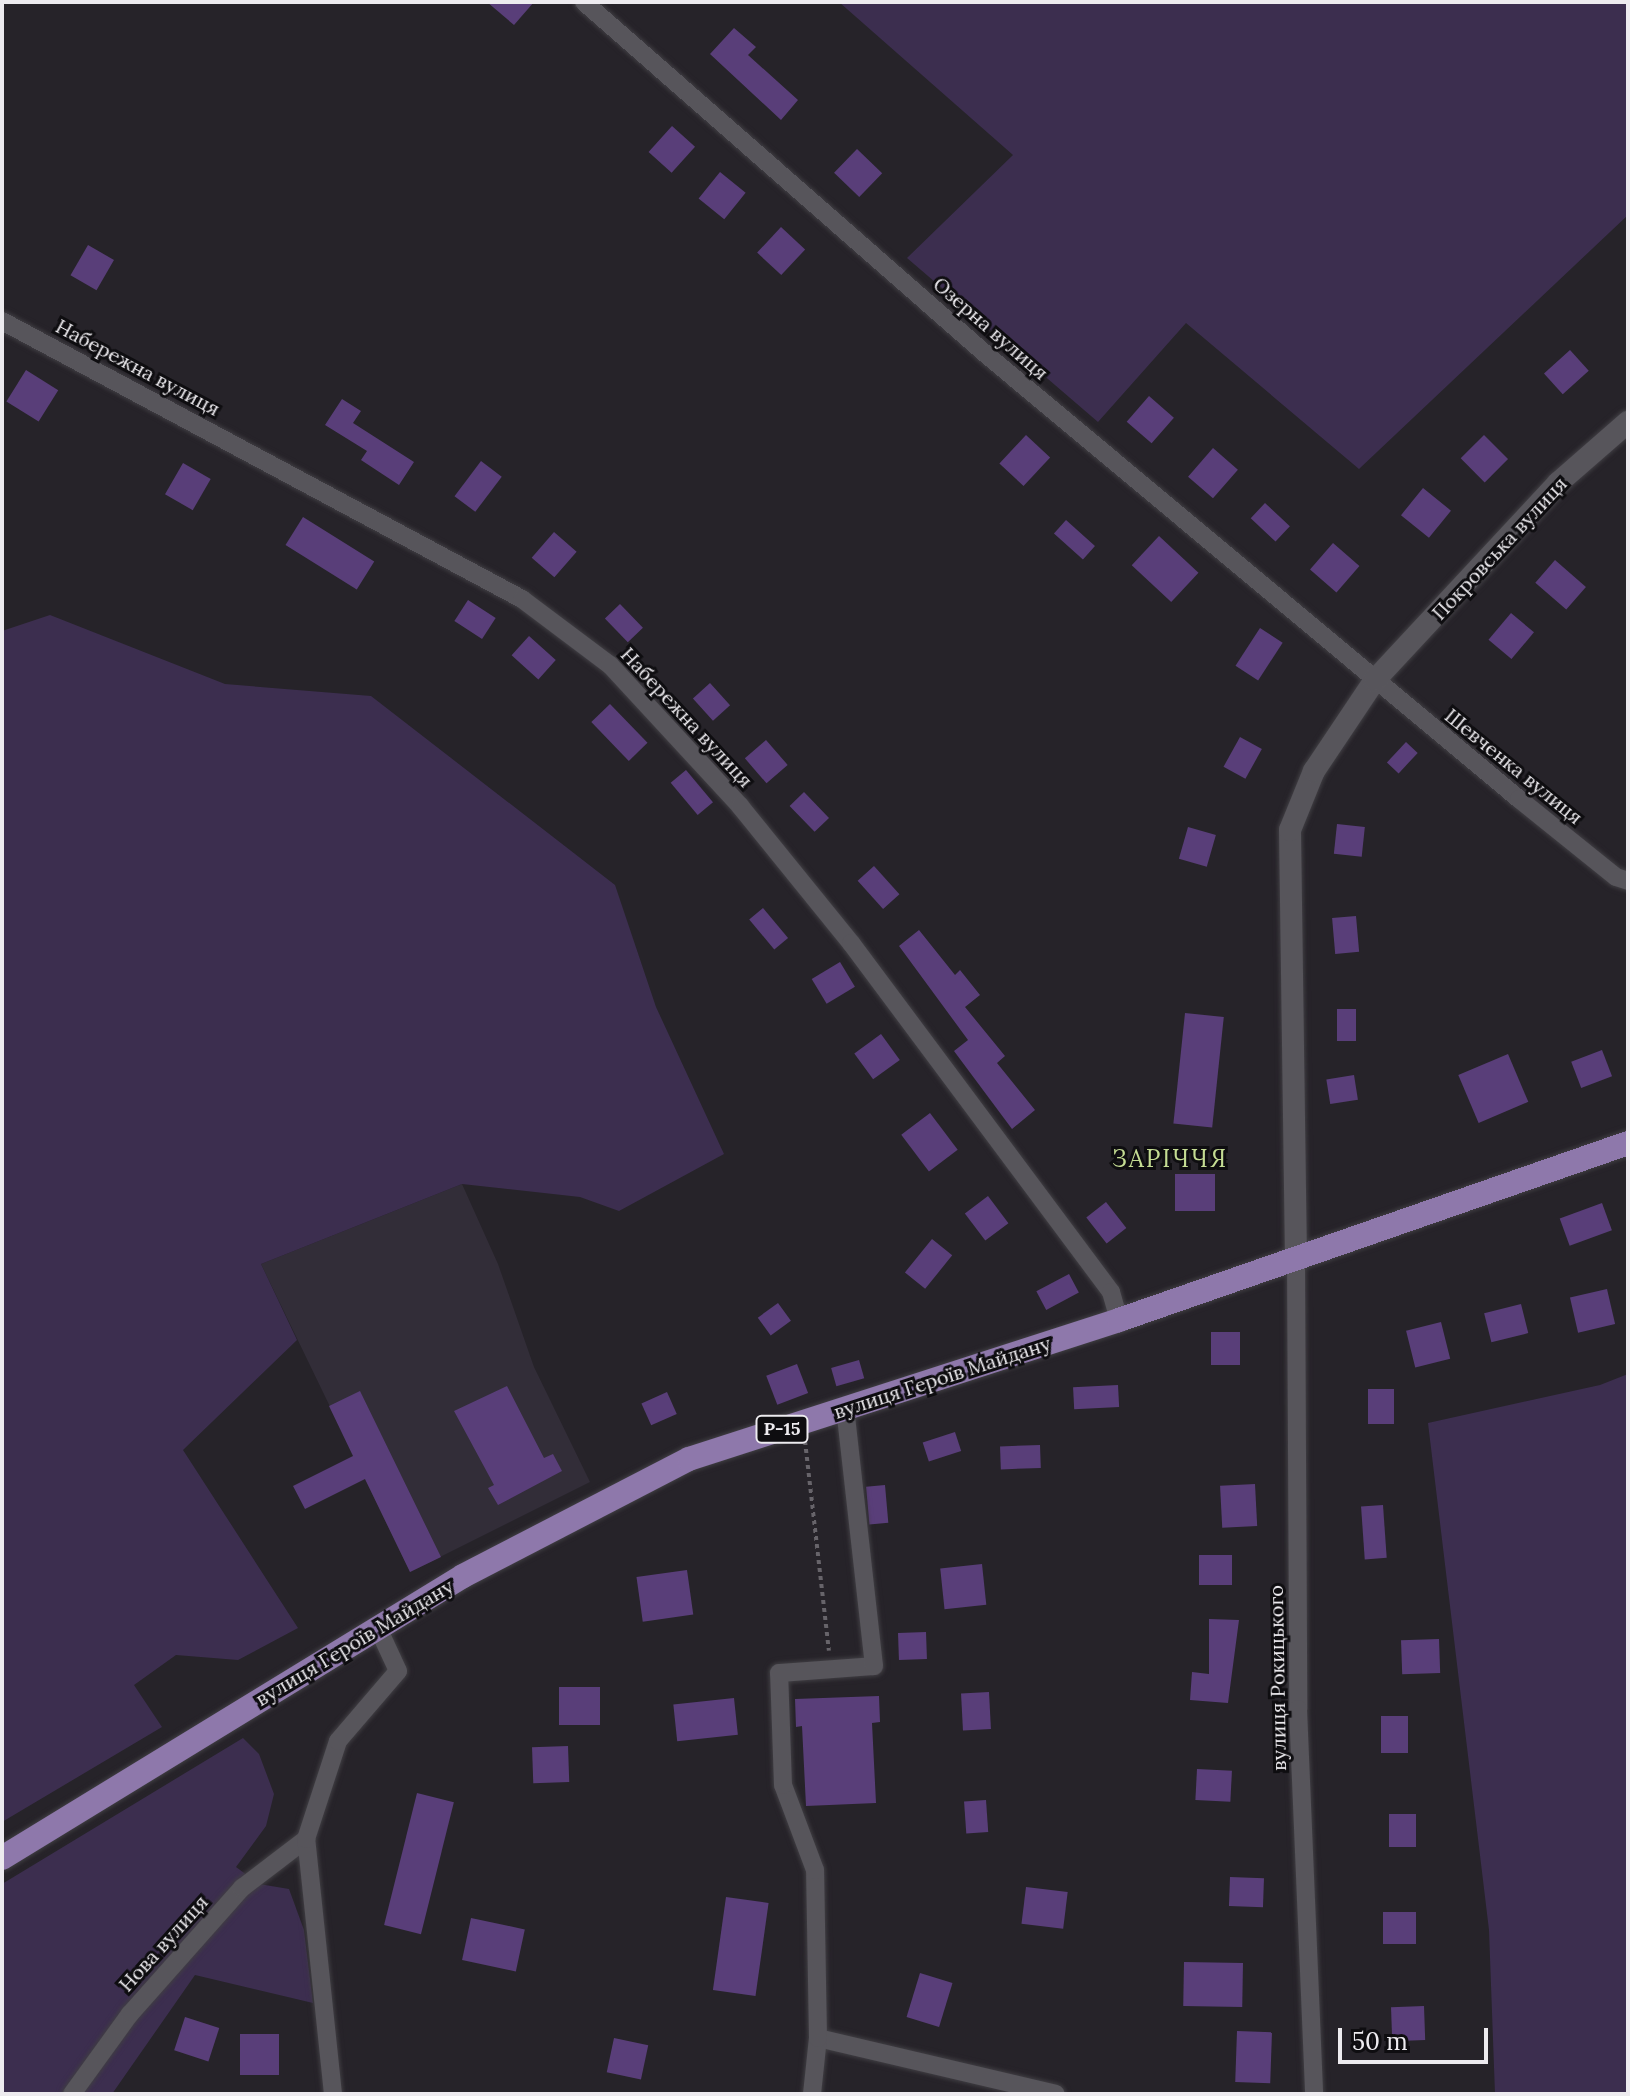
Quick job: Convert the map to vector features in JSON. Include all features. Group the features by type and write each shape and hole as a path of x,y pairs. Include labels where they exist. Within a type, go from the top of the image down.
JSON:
{"main road":[{"name":"вулиця Героїв Майдану","path":"2,1858 463,1576 689,1459 1119,1320 1628,1143"}],"street":[{"name":"Озерна вулиця","path":"584,2 988,356 1375,680"},
{"name":"Набережна вулиця","path":"2,321 522,599 610,665 740,806 851,943 1111,1292 1119,1320"},
{"name":"Покровська вулиця","path":"1296,1260 1290,830 1314,771 1375,680 1558,483 1628,422"},
{"name":"Шевченка вулиця","path":"1375,680 1616,877 1628,881"},
{"name":"вулиця Рокицького","path":"1296,1260 1298,1709 1314,2094"},
{"path":"812,2094 818,2038 815,1870 783,1785 779,1673 874,1666 845,1408"},
{"path":"333,2094 306,1839 338,1741 398,1671 378,1628"},
{"name":"Нова вулиця","path":"72,2094 130,2014 242,1888 306,1839"},
{"path":"818,2038 1056,2094"}],"path":[{"path":"803,1422 831,1669"}],"shaded area":[{"path":"839,2 1628,2 1628,215 1359,469 1186,323 1098,422 907,258 1013,155"},
{"path":"50,615 225,684 371,696 615,885 656,1007 724,1154 619,1211 580,1197 462,1184 261,1264 297,1340 183,1450 298,1628 238,1660 176,1655 134,1685 162,1727 2,1822 2,631"},
{"path":"462,1184 498,1264 534,1367 590,1482 410,1572 261,1264"},
{"path":"1628,1374 1628,2094 1495,2094 1489,1930 1428,1423 1600,1385"},
{"path":"243,1738 259,1754 274,1794 266,1826 236,1867 259,1884 289,1889 304,1930 313,2003 195,1975 112,2094 2,2094 2,1884"}],"building":[{"path":"487,2 534,2 514,25"},
{"path":"734,28 756,47 748,55 798,100 781,120 710,54"},
{"path":"672,126 695,147 672,173 649,152"},
{"path":"857,149 882,173 859,197 834,173"},
{"path":"720,172 746,193 724,219 699,198"},
{"path":"781,227 805,250 781,275 757,253"},
{"path":"88,245 114,260 96,290 70,275"},
{"path":"1570,350 1589,371 1563,394 1544,373"},
{"path":"26,370 58,390 39,422 6,401"},
{"path":"1149,396 1174,418 1152,443 1127,422"},
{"path":"342,399 361,411 353,423 414,462 399,485 361,460 367,451 325,425"},
{"path":"1026,435 1050,458 1024,486 999,464"},
{"path":"1484,435 1508,459 1485,482 1461,458"},
{"path":"1213,448 1238,470 1213,498 1188,477"},
{"path":"481,461 502,477 475,512 455,496"},
{"path":"183,463 211,479 193,510 165,494"},
{"path":"1423,488 1451,511 1429,538 1401,515"},
{"path":"1265,503 1290,526 1276,542 1251,518"},
{"path":"303,517 374,562 357,589 286,545"},
{"path":"1066,520 1095,546 1083,559 1054,533"},
{"path":"554,532 577,552 554,577 532,558"},
{"path":"1159,536 1198,573 1171,602 1132,565"},
{"path":"1333,543 1359,566 1336,592 1310,569"},
{"path":"1555,560 1586,587 1566,610 1535,583"},
{"path":"468,600 496,618 482,639 454,621"},
{"path":"620,604 643,628 628,642 605,619"},
{"path":"1511,613 1534,632 1511,659 1489,640"},
{"path":"1260,628 1283,643 1258,680 1235,666"},
{"path":"529,636 556,660 538,679 512,655"},
{"path":"710,683 730,705 713,721 693,698"},
{"path":"610,704 648,743 629,761 591,722"},
{"path":"1240,737 1262,749 1245,779 1224,767"},
{"path":"766,740 788,765 767,783 745,758"},
{"path":"1406,742 1418,753 1399,773 1387,762"},
{"path":"686,770 713,802 698,815 671,783"},
{"path":"804,792 829,818 815,832 790,806"},
{"path":"1337,824 1365,827 1362,857 1334,854"},
{"path":"1188,827 1216,835 1207,867 1179,859"},
{"path":"874,866 899,894 883,909 858,881"},
{"path":"763,908 788,938 774,949 749,920"},
{"path":"1356,916 1359,952 1335,954 1332,918"},
{"path":"919,930 955,975 960,970 980,995 965,1007 1005,1056 997,1063 1035,1110 1012,1129 954,1051 968,1040 899,946"},
{"path":"840,962 855,987 827,1004 812,979"},
{"path":"1337,1009 1356,1009 1356,1041 1337,1041"},
{"path":"1185,1013 1224,1017 1212,1127 1173,1123"},
{"path":"881,1034 900,1060 873,1079 854,1053"},
{"path":"1602,1050 1612,1076 1581,1088 1571,1062"},
{"path":"1508,1054 1528,1102 1479,1123 1458,1075"},
{"path":"1354,1075 1358,1100 1330,1104 1326,1079"},
{"path":"930,1113 958,1150 929,1171 901,1135"},
{"path":"1175,1174 1215,1174 1215,1211 1175,1211"},
{"path":"988,1196 1008,1223 985,1241 965,1213"},
{"path":"1106,1202 1126,1228 1107,1243 1086,1217"},
{"path":"1602,1203 1612,1230 1570,1246 1560,1218"},
{"path":"932,1239 952,1255 925,1289 905,1272"},
{"path":"1069,1274 1079,1293 1046,1310 1036,1291"},
{"path":"1607,1289 1615,1324 1578,1333 1570,1298"},
{"path":"778,1303 791,1321 771,1335 758,1318"},
{"path":"1521,1304 1528,1333 1491,1342 1484,1313"},
{"path":"1441,1322 1450,1359 1415,1368 1406,1331"},
{"path":"1211,1332 1240,1332 1240,1365 1211,1365"},
{"path":"859,1360 864,1378 836,1386 831,1368"},
{"path":"797,1364 808,1393 777,1405 766,1376"},
{"path":"1118,1385 1119,1407 1074,1409 1073,1387"},
{"path":"507,1386 544,1458 553,1454 562,1471 498,1505 488,1488 494,1485 454,1411"},
{"path":"1368,1389 1394,1389 1394,1424 1368,1424"},
{"path":"360,1391 441,1557 410,1572 365,1479 305,1509 293,1486 353,1456 329,1406"},
{"path":"667,1392 677,1414 651,1425 641,1403"},
{"path":"955,1432 961,1451 929,1462 923,1443"},
{"path":"1040,1445 1041,1468 1001,1469 1000,1446"},
{"path":"1255,1484 1257,1526 1222,1528 1220,1486"},
{"path":"885,1485 888,1523 869,1525 866,1487"},
{"path":"1383,1505 1387,1558 1365,1559 1361,1507"},
{"path":"1199,1555 1232,1555 1232,1585 1199,1585"},
{"path":"982,1564 986,1605 945,1609 940,1568"},
{"path":"687,1570 693,1615 643,1622 636,1577"},
{"path":"1209,1619 1239,1620 1228,1703 1190,1700 1192,1672 1209,1674"},
{"path":"926,1632 927,1659 899,1660 898,1633"},
{"path":"1439,1639 1440,1673 1402,1674 1401,1640"},
{"path":"559,1687 600,1687 600,1725 559,1725"},
{"path":"989,1692 991,1729 963,1730 961,1693"},
{"path":"879,1696 880,1722 872,1723 876,1803 806,1806 802,1726 796,1727 795,1699"},
{"path":"734,1698 738,1735 677,1741 673,1704"},
{"path":"1381,1716 1408,1716 1408,1753 1381,1753"},
{"path":"568,1746 569,1782 533,1783 532,1747"},
{"path":"1197,1769 1232,1771 1230,1802 1195,1800"},
{"path":"417,1793 454,1802 421,1934 384,1925"},
{"path":"986,1800 988,1832 966,1833 964,1802"},
{"path":"1389,1814 1416,1814 1416,1847 1389,1847"},
{"path":"1230,1877 1264,1878 1263,1907 1229,1906"},
{"path":"1026,1887 1068,1892 1063,1929 1021,1924"},
{"path":"726,1897 769,1903 755,1996 713,1990"},
{"path":"1383,1912 1416,1912 1416,1944 1383,1944"},
{"path":"471,1918 525,1929 516,1971 462,1960"},
{"path":"1184,1962 1243,1963 1242,2007 1183,2006"},
{"path":"920,1973 953,1983 939,2027 907,2017"},
{"path":"1424,2006 1425,2040 1392,2041 1391,2007"},
{"path":"185,2017 219,2028 208,2061 174,2050"},
{"path":"1237,2031 1272,2032 1270,2083 1235,2082"},
{"path":"240,2034 279,2034 279,2075 240,2075"},
{"path":"614,2038 648,2045 641,2080 607,2072"}],"district":[{"name":"ЗАРІЧЧЯ","path":"1170,1159"}]}
